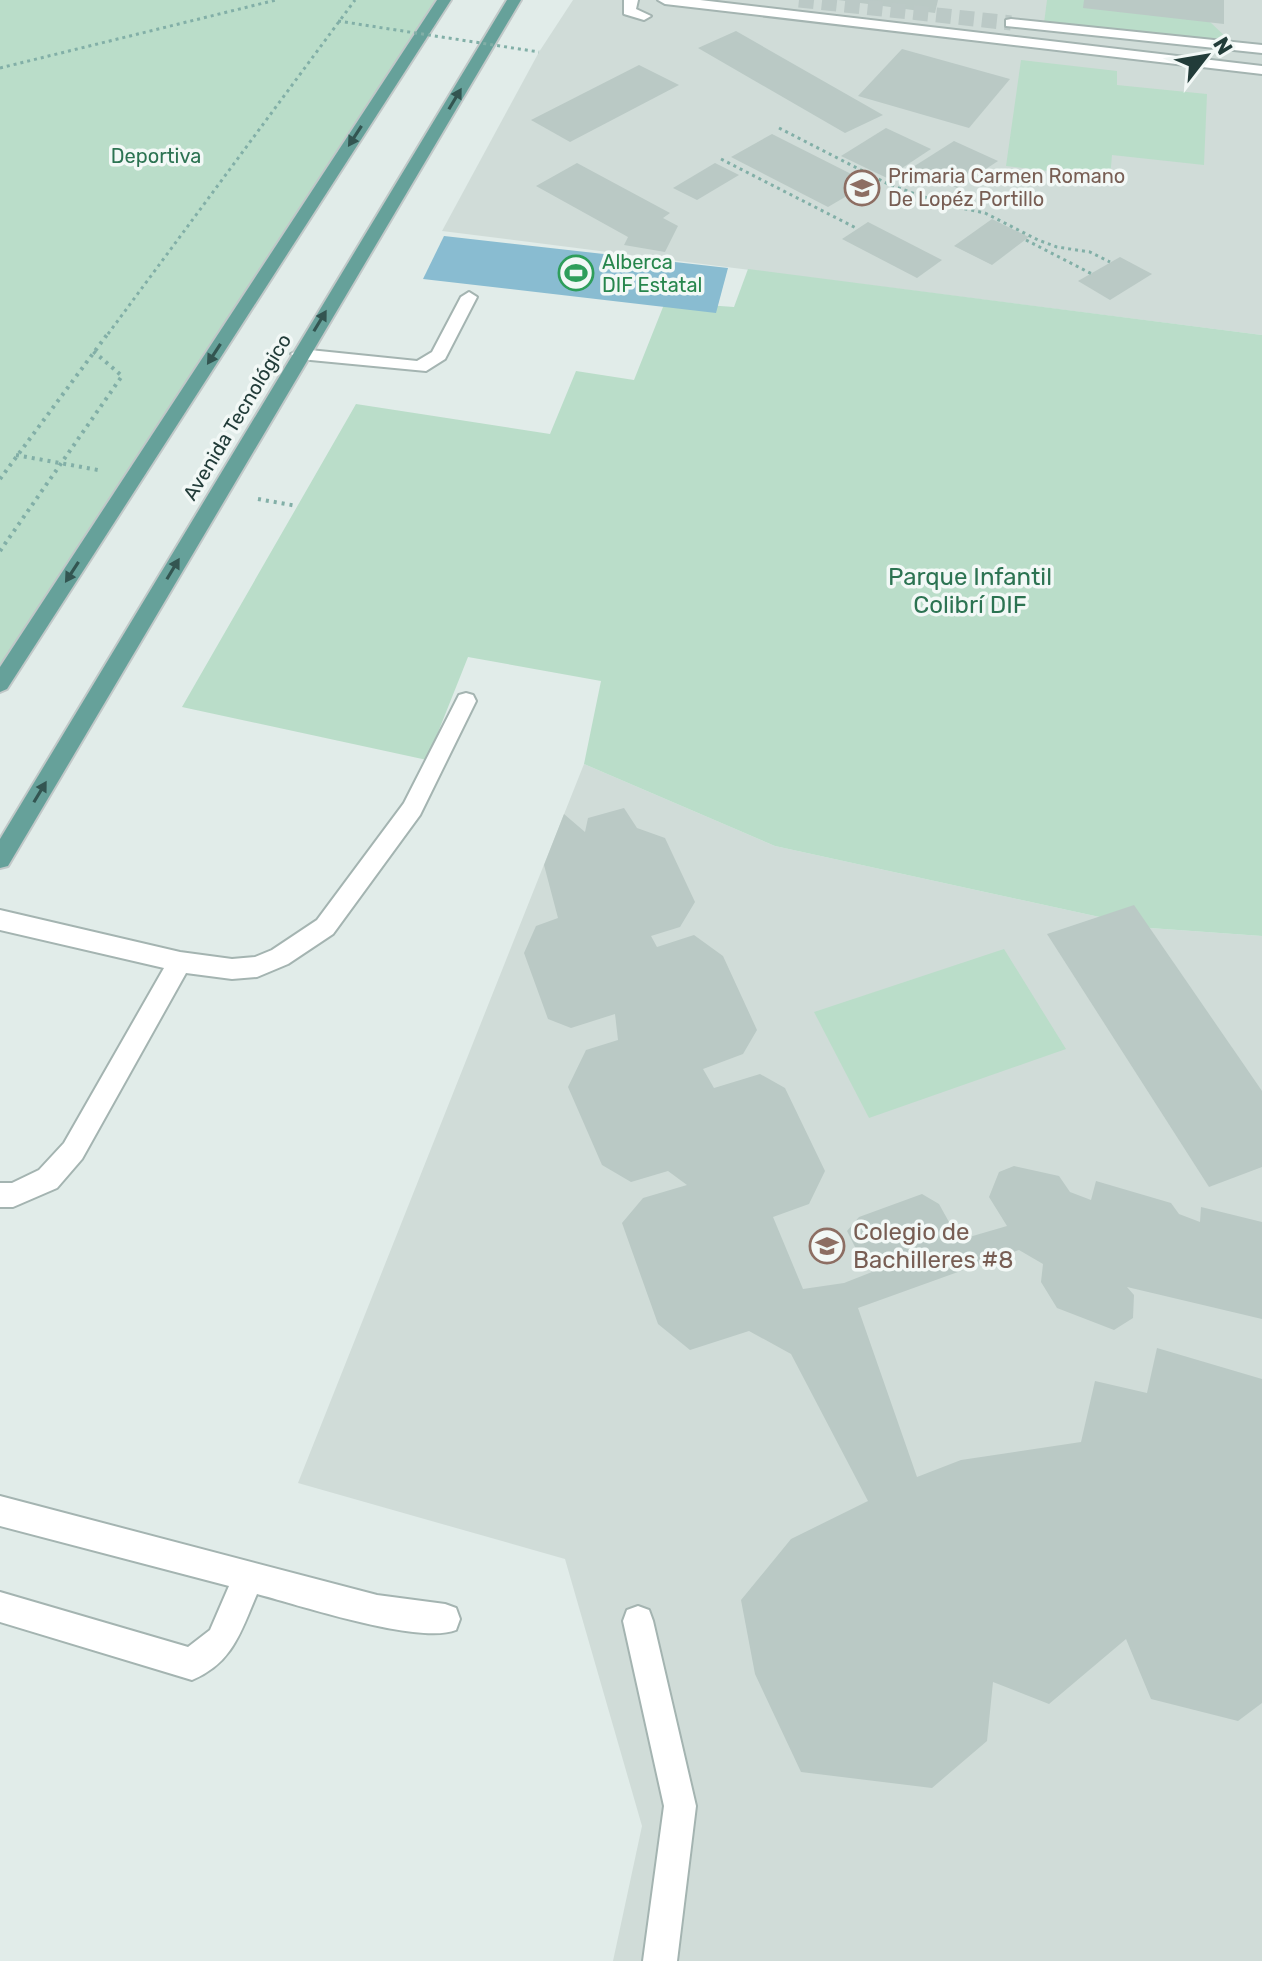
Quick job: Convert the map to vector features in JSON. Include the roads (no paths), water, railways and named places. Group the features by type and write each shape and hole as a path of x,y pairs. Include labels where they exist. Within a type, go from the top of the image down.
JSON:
{"main road":[{"path":"0,684 444,0"},
{"name":"Avenida Tecnológico","path":"0,859 514,0"}],"lane":[{"path":"631,0 629,11 644,16"},
{"path":"665,0 1262,70"},
{"path":"1011,23 1262,49"},
{"path":"300,354 420,367 439,355 469,297"},
{"path":"0,920 180,962 232,969 257,967 305,943 325,927 412,809 466,701"},
{"path":"0,1195 13,1195 48,1179 73,1151 180,962"},
{"path":"0,1511 377,1610 445,1619"},
{"path":"0,1607 192,1664 221,1641 248,1578"},
{"path":"638,1621 680,1806 660,1961"}],"water":[{"name":"Alberca DIF Estatal","path":"444,236 728,268 716,313 423,279"}],"tunnel":[{"path":"799,0 1011,23"}],"place":[{"name":"Primaria Carmen Romano De Lopéz Portillo","path":"862,188"},
{"name":"Alberca DIF Estatal","path":"576,273"},
{"name":"Colegio de Bachilleres #8","path":"827,1246"}],"park label":[{"name":"Deportiva","path":"156,156"},
{"name":"Parque Infantil Colibrí DIF","path":"970,591"}]}
